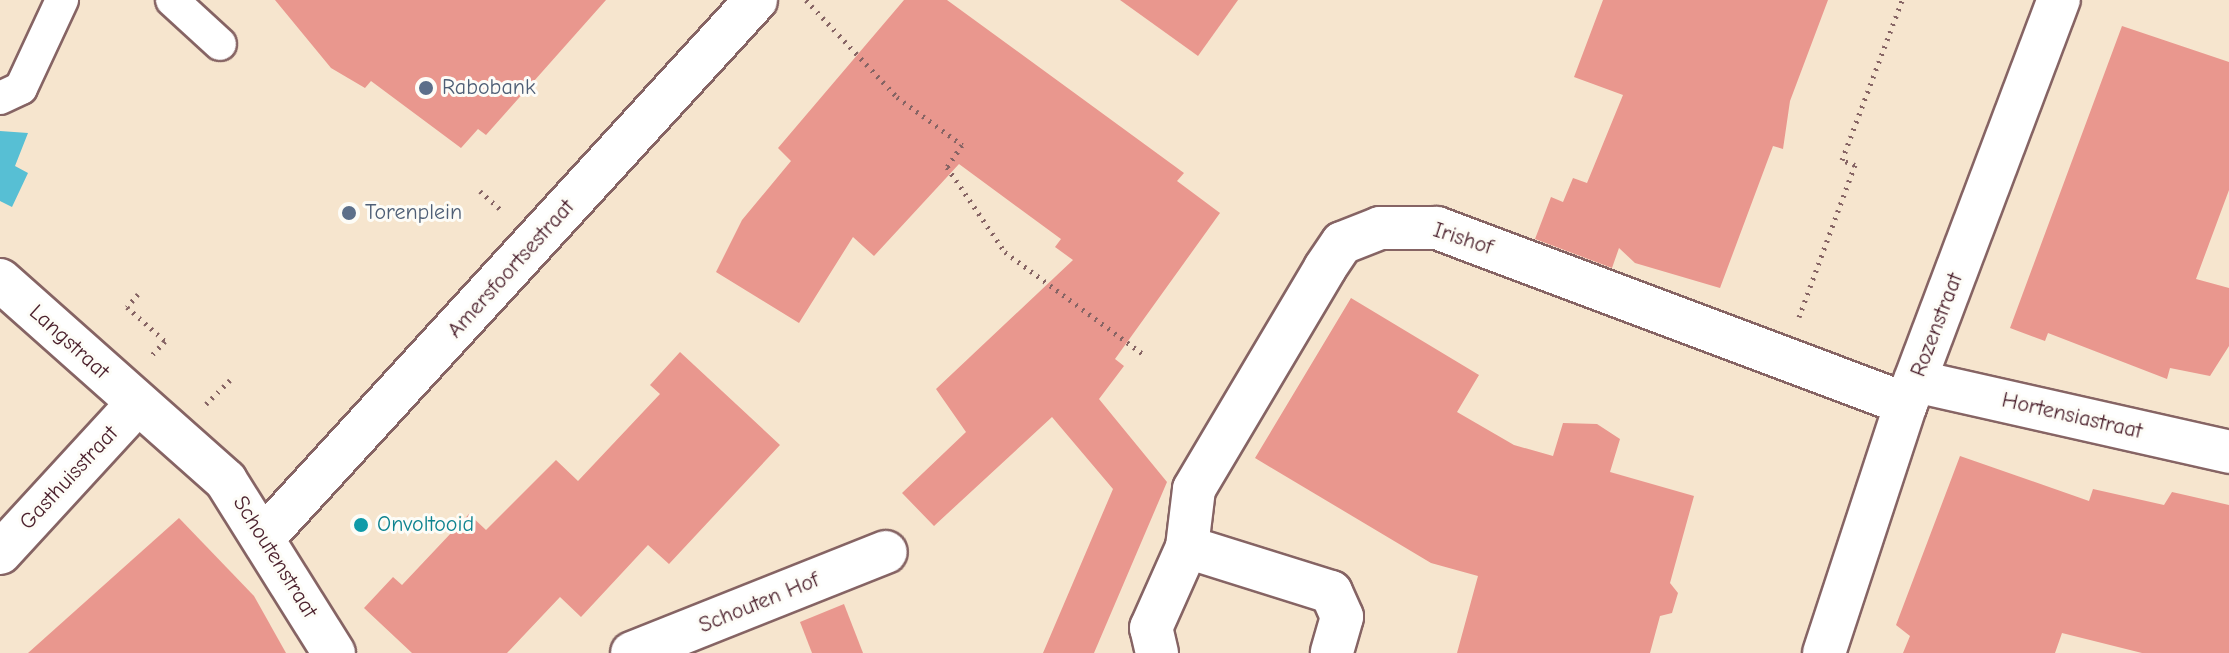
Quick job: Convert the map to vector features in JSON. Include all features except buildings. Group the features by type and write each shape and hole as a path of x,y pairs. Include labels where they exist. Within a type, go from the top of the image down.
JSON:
{"street":[{"path":"0,98 21,88 62,0"},
{"path":"172,0 220,44"},
{"name":"Amersfoortsestraat","path":"265,536 756,0"},
{"name":"Rozenstraat","path":"1824,653 1911,393 2059,0"},
{"name":"Irishof","path":"1157,653 1151,628 1187,547 1194,489 1342,243 1380,228 1437,228 1784,358 1911,393"},
{"name":"Langstraat","path":"0,280 137,404"},
{"name":"Hortensiastraat","path":"1911,393 2229,452"},
{"name":"Schoutenstraat","path":"137,404 226,481 265,536 334,653"},
{"name":"Gasthuisstraat","path":"0,553 137,404"},
{"path":"1187,547 1331,592 1342,617 1332,653"},
{"name":"Schouten Hof","path":"632,653 886,552"}],"path":[{"path":"806,0 897,97 962,145 947,167 1005,252 1143,354"},
{"path":"1784,358 1855,165 1842,160 1902,0"},
{"path":"201,410 230,380"}],"water":[{"path":"0,131 28,133 15,166 28,173 12,207 0,201"}],"place":[{"name":"Rabobank","path":"426,88"},
{"name":"Torenplein","path":"349,213"},
{"name":"Onvoltooid","path":"361,525"}]}
